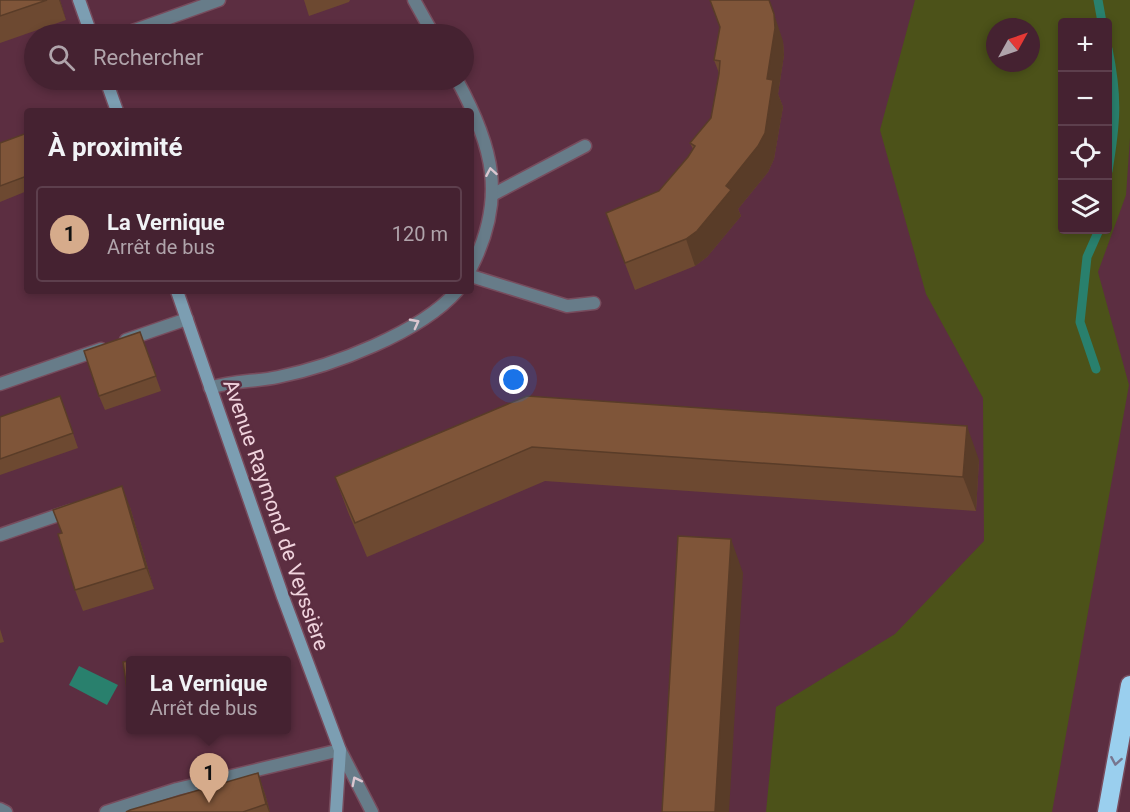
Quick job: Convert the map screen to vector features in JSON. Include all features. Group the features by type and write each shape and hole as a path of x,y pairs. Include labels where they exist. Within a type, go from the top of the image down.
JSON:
{"highway":[{"path":"1107,812 1130,685"}],"main road":[{"path":"79,0 87,24"},
{"path":"110,90 116,108"},
{"name":"Avenue Raymond de Veyssière","path":"178,294 340,750"},
{"path":"336,812 340,750"}],"street":[{"path":"152,24 219,0"},
{"path":"414,0 427,24"},
{"path":"462,90 470,108"},
{"path":"474,117 483,136 493,176 487,230 474,261"},
{"path":"492,195 585,146"},
{"path":"474,277 567,306 594,303"},
{"path":"210,388 230,381 277,377 368,348 440,309 454,294"},
{"path":"0,384 187,319"},
{"path":"0,535 78,508"},
{"path":"106,812 177,789 340,750 372,812"},
{"path":"0,809 6,812"}],"shaded area":[{"path":"915,0 1130,0 1130,138 1126,195 1112,234 1112,18 1058,18 1058,234 1112,234 1098,272 1129,385 1052,812 766,812 776,707 895,634 984,541 983,398 926,294 880,130"},
{"path":"79,666 118,685 107,705 69,685"}],"building":[{"path":"0,0 47,0 0,16"},
{"path":"710,0 769,0 774,14 775,28 767,79 773,80 765,133 758,146 726,186 731,190 697,231 686,239 625,263 606,213 659,191 688,157 695,146 690,143 711,118 719,74 720,61 714,60 720,27"},
{"path":"24,134 24,177 0,186 0,143"},
{"path":"140,332 156,376 99,396 84,351"},
{"path":"60,396 73,433 0,459 0,417"},
{"path":"527,396 967,426 963,477 532,447 355,523 335,477"},
{"path":"122,486 146,568 75,590 58,534 62,533 53,510"},
{"path":"678,536 731,539 715,812 662,812"},
{"path":"123,662 126,662 126,682"},
{"path":"258,773 266,804 243,812 126,812 130,810"}],"waterway":[{"path":"1098,0 1101,18"},
{"path":"1111,72 1115,110 1112,145"},
{"path":"1096,369 1080,322 1087,257 1097,234"}],"place":[{"name":"La Vernique","path":"209,803"}]}
